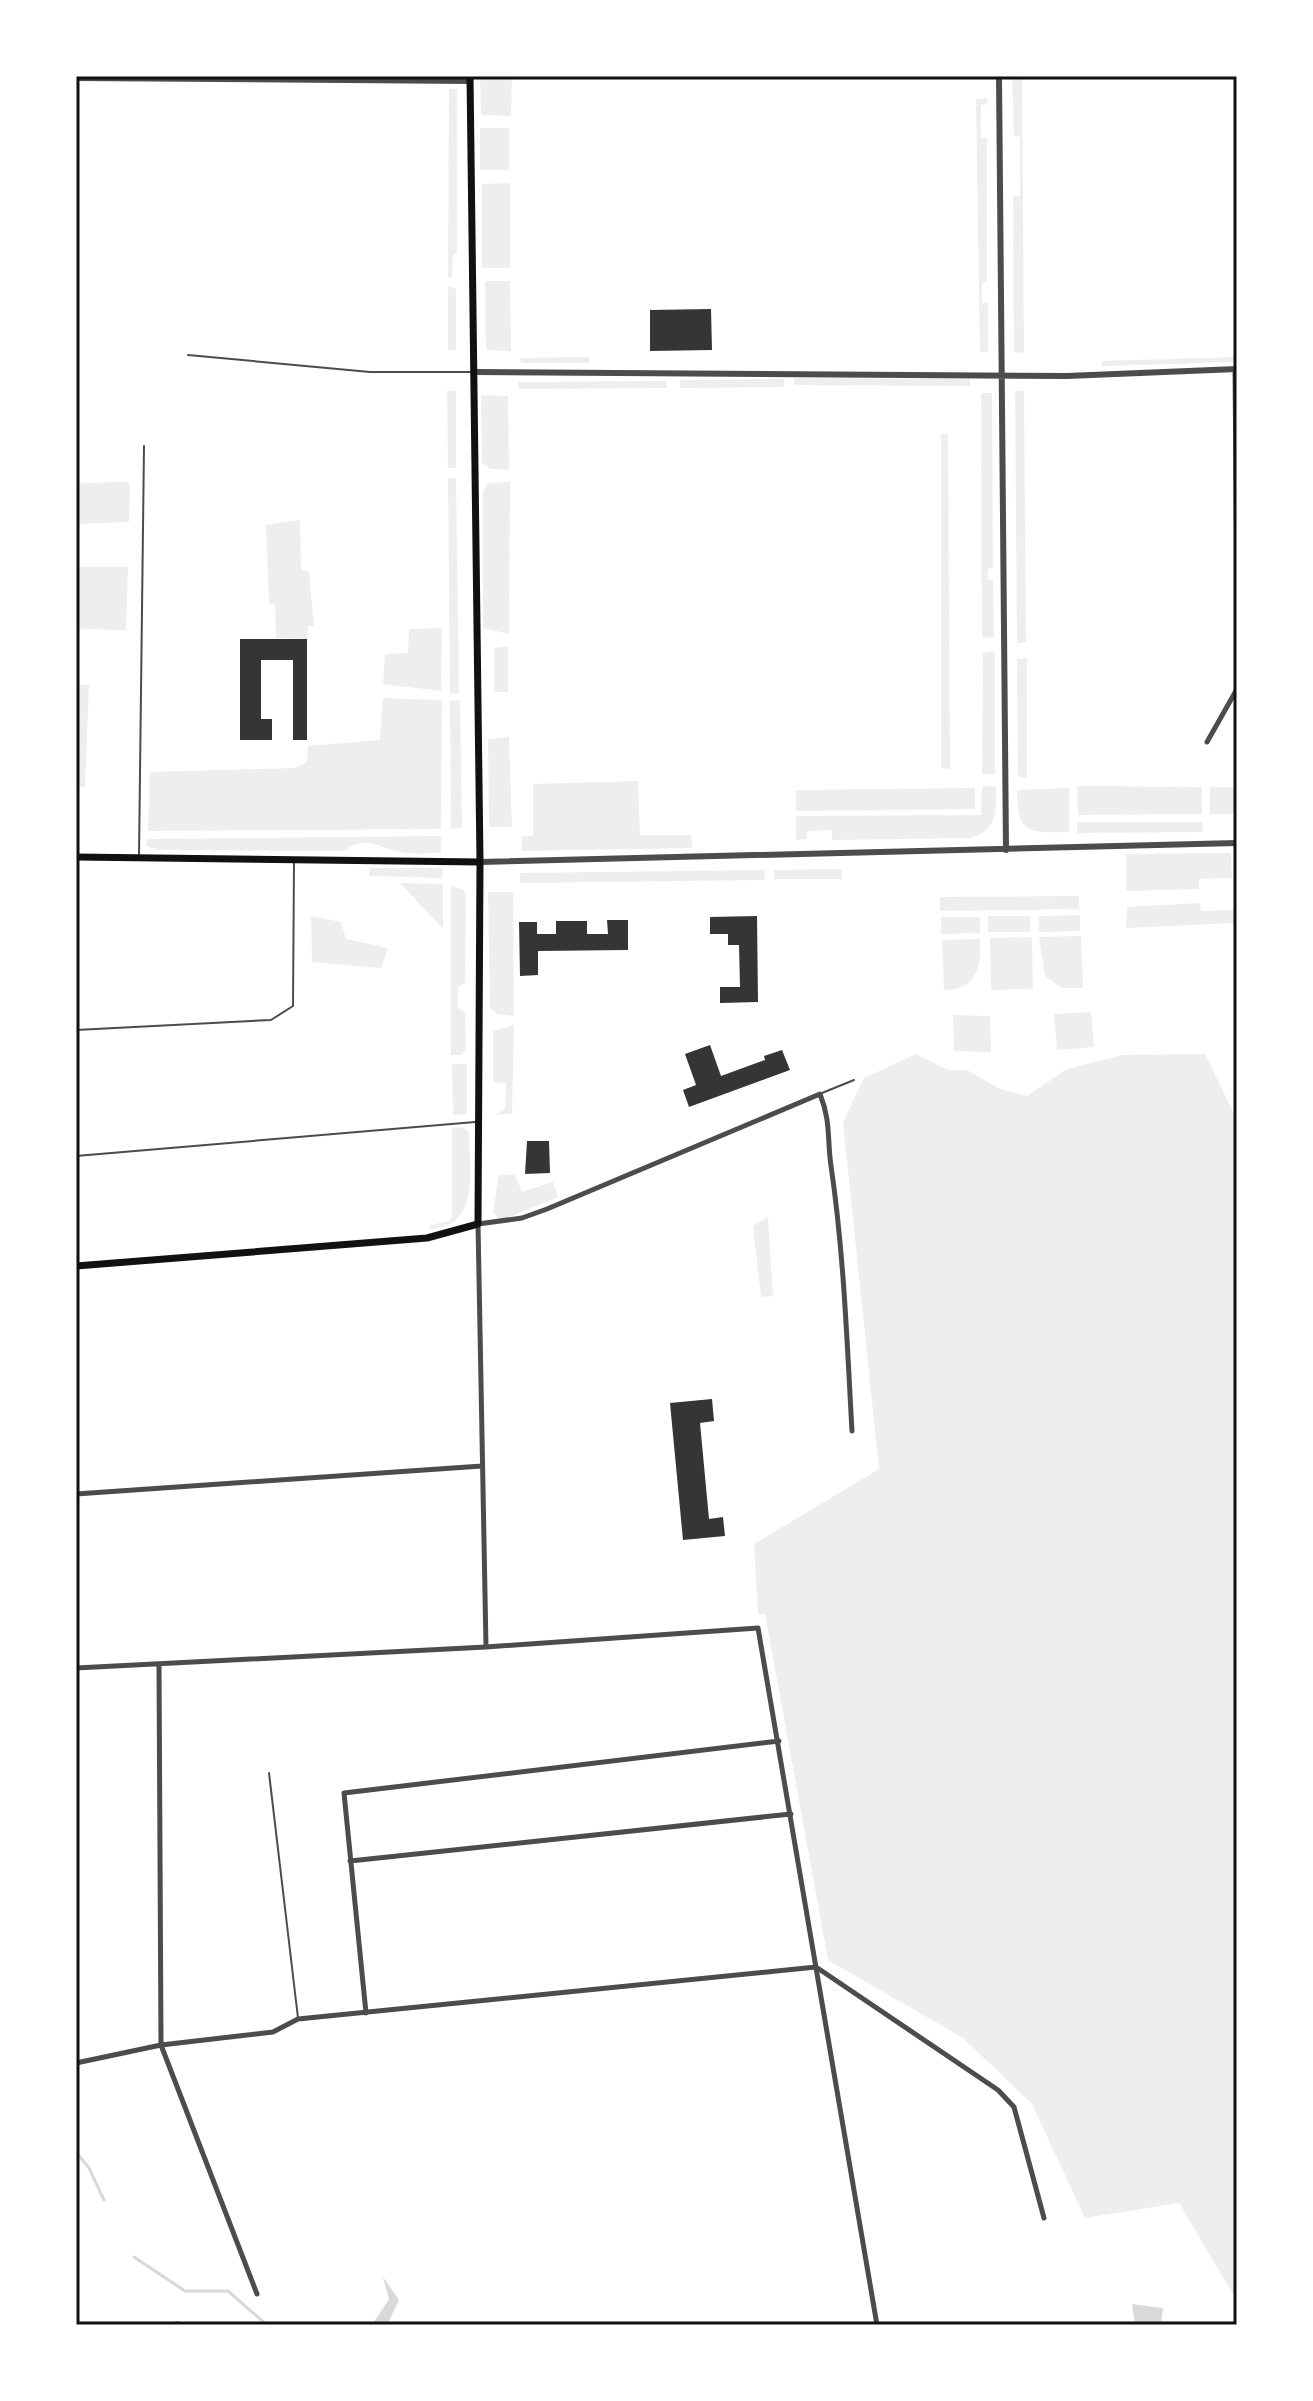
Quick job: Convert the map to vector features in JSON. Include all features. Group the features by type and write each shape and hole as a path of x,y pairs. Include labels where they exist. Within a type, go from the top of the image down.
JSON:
{"main road":[{"path":"76,857 480,862 470,78"},
{"path":"76,1266 427,1238 478,1224 480,1060"}],"street":[{"path":"999,76 1006,850"},
{"path":"76,78 470,78"},
{"path":"474,372 1002,376 1236,369 1237,587"},
{"path":"1207,742 1237,689"},
{"path":"480,1060 480,862 1237,843"},
{"path":"486,1647 478,1224 522,1218 547,1209 820,1094 830,1121 831,1160 840,1219 852,1431"},
{"path":"76,1494 482,1466"},
{"path":"76,1668 486,1647 758,1628 877,2325"},
{"path":"159,1664 161,2045 257,2294"},
{"path":"366,2013 344,1793 779,1741"},
{"path":"350,1861 791,1814"},
{"path":"76,2063 161,2045 273,2032 298,2019 816,1967 998,2090 1014,2107 1044,2218"},
{"path":"169,2325 178,2324"}],"lane":[{"path":"188,355 370,372 474,372"},
{"path":"139,858 144,446"},
{"path":"76,1030 271,1020 293,1006 294,860"},
{"path":"820,1094 854,1080"},
{"path":"76,1156 480,1121"},
{"path":"269,1773 298,2019"}],"shaded area":[{"path":"480,76 512,76 511,116 481,115"},
{"path":"1012,76 1022,76 1024,353 1014,352 1013,197 1020,196 1020,137 1014,136"},
{"path":"449,89 457,89 457,253 453,255 452,278 448,277"},
{"path":"987,98 987,104 981,105 981,138 987,138 987,281 982,283 982,303 988,303 988,352 980,352 976,99"},
{"path":"480,128 509,128 509,170 480,170"},
{"path":"510,183 510,268 482,268 482,184"},
{"path":"485,281 510,281 511,351 486,350"},
{"path":"448,286 456,289 456,350 448,350"},
{"path":"589,357 589,363 521,363 520,358"},
{"path":"1237,357 1237,362 1102,366 1102,361"},
{"path":"794,378 970,379 970,386 794,385"},
{"path":"784,379 784,387 680,388 680,380"},
{"path":"666,381 667,388 519,389 518,382"},
{"path":"447,391 456,391 456,468 448,468"},
{"path":"1015,391 1024,391 1026,642 1017,643"},
{"path":"981,393 992,393 993,568 988,569 988,580 993,579 994,637 982,638"},
{"path":"481,395 508,396 509,470 490,469 482,463"},
{"path":"941,434 948,434 950,769 941,768"},
{"path":"448,478 456,478 459,693 450,694"},
{"path":"510,482 509,634 483,628 483,492 488,483"},
{"path":"76,483 130,484 129,522 76,524"},
{"path":"300,520 301,569 309,572 314,626 308,626 307,639 276,638 275,604 269,603 266,525"},
{"path":"76,567 128,567 126,630 76,629"},
{"path":"442,628 441,691 383,684 385,654 408,653 409,629"},
{"path":"508,646 508,692 494,692 494,648"},
{"path":"995,651 995,774 982,774 983,653"},
{"path":"1027,658 1027,778 1021,778 1018,774 1017,659"},
{"path":"76,684 89,685 85,787 76,787"},
{"path":"383,698 442,700 441,829 148,831 150,772 295,768 307,762 308,746 380,740"},
{"path":"460,700 462,828 451,829 450,701"},
{"path":"509,737 512,827 489,827 488,739"},
{"path":"638,781 640,835 691,835 692,848 522,851 522,836 533,836 533,784"},
{"path":"982,786 996,787 994,818 986,830 971,838 832,840 832,830 807,831 806,839 796,840 796,816 981,815"},
{"path":"1077,786 1202,787 1202,814 1078,815"},
{"path":"1210,787 1237,787 1237,814 1210,814"},
{"path":"975,788 975,809 796,811 796,790"},
{"path":"1069,788 1069,832 1035,831 1023,823 1017,790"},
{"path":"1077,822 1202,822 1203,832 1077,833"},
{"path":"441,836 441,853 416,854 366,843 359,843 345,851 159,850 146,846 147,839"},
{"path":"1231,853 1232,878 1199,879 1199,889 1126,891 1126,854"},
{"path":"369,868 443,868 442,878 369,876"},
{"path":"842,869 842,879 774,879 774,870"},
{"path":"764,870 765,880 520,883 520,873"},
{"path":"400,883 443,884 443,929"},
{"path":"451,886 464,890 466,898 465,982 458,987 458,1008 465,1012 466,1049 461,1055 451,1055"},
{"path":"488,892 513,892 514,1016 497,1014 490,1008"},
{"path":"1079,896 1079,909 940,911 940,897"},
{"path":"1200,903 1201,911 1234,910 1234,923 1126,928 1127,907"},
{"path":"1080,915 1080,931 1039,932 1039,916"},
{"path":"311,916 341,922 346,939 388,948 381,968 312,962"},
{"path":"988,916 1030,916 1030,932 988,932"},
{"path":"941,917 980,917 980,933 941,934"},
{"path":"1081,936 1083,988 1062,988 1045,976 1039,937"},
{"path":"1032,937 1033,989 991,990 990,938"},
{"path":"980,939 975,975 964,986 944,990 942,940"},
{"path":"1091,1012 1094,1047 1057,1050 1054,1014"},
{"path":"953,1015 990,1016 991,1052 954,1051"},
{"path":"514,1025 512,1114 495,1115 505,1109 506,1083 493,1082 493,1031"},
{"path":"916,1054 948,1070 967,1070 1000,1089 1027,1096 1067,1069 1122,1055 1205,1054 1237,1120 1237,2301 1179,2203 1085,2218 1032,2104 963,2038 828,1960 765,1614 758,1614 754,1544 879,1469 843,1122 864,1078"},
{"path":"452,1064 467,1064 467,1114 453,1115"},
{"path":"462,1127 469,1132 470,1179 465,1207 458,1218 446,1226 430,1229 430,1225 450,1221 452,1216 452,1128"},
{"path":"499,1175 515,1175 522,1192 553,1182 558,1197 500,1221 493,1212"},
{"path":"768,1217 773,1296 761,1297 753,1226"},
{"path":"383,2277 399,2300 387,2325 372,2325 389,2299"},
{"path":"1132,2304 1163,2308 1161,2325 1135,2325"}],"building":[{"path":"711,309 712,350 650,351 650,310"},
{"path":"240,639 307,639 307,740 293,740 293,660 261,660 261,719 272,719 272,740 240,740"},
{"path":"757,916 758,1002 720,1003 720,987 740,987 739,945 728,945 728,934 710,934 710,917"},
{"path":"607,920 628,920 628,950 538,951 538,975 520,976 519,922 537,922 537,934 556,934 556,921 587,921 587,934 608,934"},
{"path":"710,1045 721,1076 765,1060 764,1056 782,1050 790,1070 689,1107 683,1090 696,1085 685,1054"},
{"path":"527,1141 549,1141 550,1173 525,1174"},
{"path":"712,1399 714,1421 700,1423 709,1519 723,1517 725,1536 683,1540 670,1403"}],"waterway":[{"path":"76,2152 89,2168 104,2200"},
{"path":"134,2257 185,2291 228,2291 267,2325"}]}
